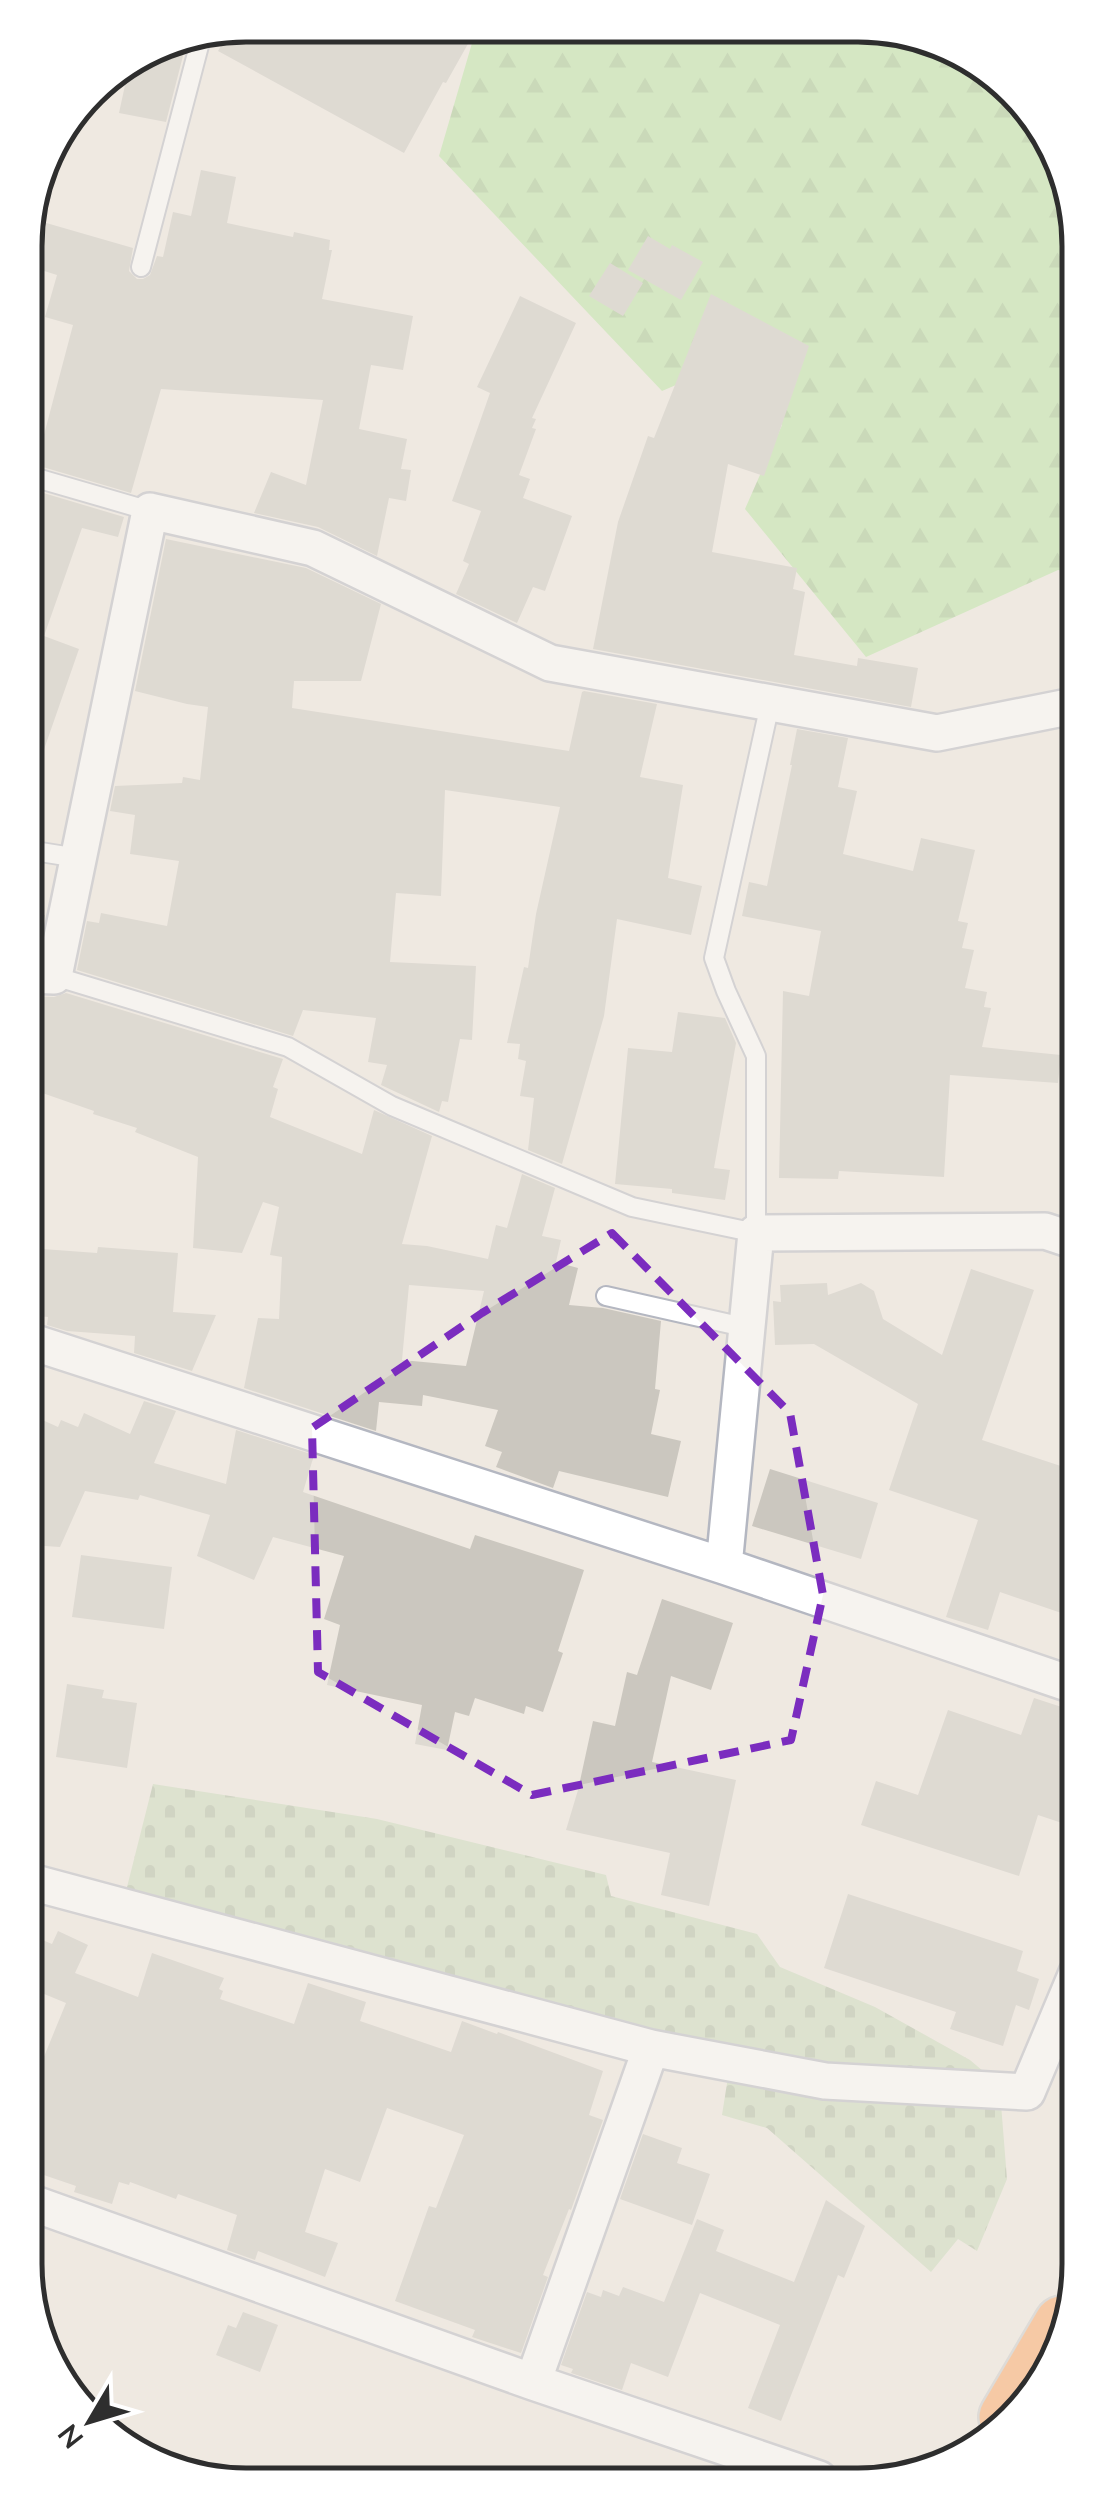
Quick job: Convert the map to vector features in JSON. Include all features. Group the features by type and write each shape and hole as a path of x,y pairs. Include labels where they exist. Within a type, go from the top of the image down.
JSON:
{"street":[{"path":"43,969 78,858 150,511 312,548 550,664 936,733 1062,708"},
{"path":"724,1566 756,1233 1045,1231 1062,1237"},
{"path":"43,1345 724,1566 1061,1681"},
{"path":"43,1885 651,2048 825,2080 1027,2092 1061,2012"},
{"path":"533,2382 651,2048"},
{"path":"43,2207 533,2382 787,2468"}],"lane":[{"path":"141,267 198,48"},
{"path":"43,480 150,511"},
{"path":"43,976 288,1047 392,1106 632,1208 756,1233 756,1056 714,958 770,704"},
{"path":"43,852 78,858"},
{"path":"606,1296 748,1328"}],"highlighted area":[{"path":"612,1233 790,1413 823,1595 791,1740 532,1795 318,1672 312,1428 482,1313"}],"green space":[{"path":"472,42 858,42 923,53 971,77 1002,102 1034,144 1055,194 1060,220 1062,571 866,657 745,509 782,425 732,361 662,391 439,156"},
{"path":"153,1784 377,1819 606,1875 611,1896 757,1934 780,1967 875,2007 970,2060 990,2077 824,2070 650,2035 126,1891"},
{"path":"728,2077 851,2100 1001,2104 1007,2179 977,2251 958,2239 931,2272 767,2128 722,2115"}],"building":[{"path":"246,42 469,42 404,153 218,51 222,44"},
{"path":"184,52 166,122 119,113 126,83"},
{"path":"201,170 236,177 227,223 293,237 294,232 330,240 332,250 322,299 413,316 403,370 371,365 359,429 407,439 401,469 411,470 406,501 389,498 377,556 318,527 254,513 271,472 306,485 323,400 161,389 131,493 43,467 43,439 73,325 45,317 57,275 43,271 44,222 133,248 129,271 143,279 150,275 157,256 163,257 173,212 191,216"},
{"path":"648,236 703,262 681,300 628,270"},
{"path":"610,263 643,283 623,316 589,296"},
{"path":"711,294 809,346 764,476 728,464 712,552 797,568 793,589 805,592 794,655 857,666 858,658 918,668 911,707 593,649 618,522 648,436 654,438"},
{"path":"520,296 576,323 532,418 536,419 532,428 536,429 519,475 530,479 523,498 572,516 545,591 533,587 517,623 456,594 469,564 463,561 481,511 452,501 490,393 477,387"},
{"path":"43,493 124,517 118,537 82,528 44,636 79,649 43,752"},
{"path":"166,539 306,568 381,604 361,681 294,681 292,708 569,751 582,692 657,704 640,777 683,785 668,878 702,886 691,935 617,919 604,1016 562,1164 528,1150 534,1098 520,1096 526,1061 518,1059 520,1044 507,1043 524,967 528,968 560,807 445,790 441,896 396,893 390,962 476,966 472,1040 460,1039 448,1102 442,1101 439,1112 381,1085 387,1065 368,1062 376,1018 303,1010 293,1036 77,970 87,921 99,923 101,913 167,926 179,861 130,854 135,815 110,811 115,786 182,783 183,777 200,780 208,707 135,691"},
{"path":"797,729 848,738 838,787 857,791 843,854 913,871 921,838 975,850 958,921 968,923 962,948 974,950 965,988 987,992 984,1007 991,1008 982,1047 1061,1055 1058,1083 950,1075 944,1177 839,1171 838,1179 779,1178 783,991 809,996 821,931 742,916 749,882 767,886"},
{"path":"66,993 283,1059 273,1087 278,1089 270,1117 362,1154 374,1110 432,1136 402,1244 488,1259 496,1225 507,1228 522,1174 555,1188 542,1236 561,1240 556,1262 578,1268 569,1305 661,1321 655,1389 660,1390 651,1434 681,1441 668,1497 559,1471 553,1488 496,1467 502,1452 485,1446 498,1410 423,1395 422,1406 379,1402 376,1431 244,1388 258,1318 279,1319 282,1257 270,1255 279,1207 263,1202 242,1253 193,1248 198,1157 135,1132 137,1128 43,1093 43,997","holes":["409,1285 484,1291 466,1366 402,1360"]},
{"path":"678,1012 725,1018 736,1043 714,1168 730,1170 725,1200 672,1193 672,1189 615,1184 628,1048 672,1052"},
{"path":"98,1247 178,1253 173,1312 216,1315 192,1371 134,1353 135,1336 67,1331 47,1325 48,1317 43,1316 43,1249 97,1253"},
{"path":"971,1269 1034,1290 982,1440 1061,1466 1061,1613 1000,1592 988,1630 946,1617 978,1520 889,1490 918,1404 814,1344 775,1345 773,1301 781,1302 780,1285 827,1283 828,1295 861,1283 874,1291 883,1319 942,1355"},
{"path":"144,1401 176,1411 154,1463 226,1484 236,1430 314,1455 303,1492 470,1549 475,1535 584,1570 543,1712 526,1706 524,1714 475,1698 469,1716 455,1712 447,1750 415,1744 422,1705 327,1685 340,1625 324,1619 344,1556 273,1537 254,1580 197,1556 210,1515 140,1495 138,1500 85,1491 60,1547 43,1546 43,1420 58,1427 61,1420 78,1427 84,1413 130,1434"},
{"path":"770,1469 878,1503 861,1559 752,1526"},
{"path":"81,1555 172,1567 164,1629 72,1617"},
{"path":"662,1599 733,1623 711,1690 671,1676 652,1762 736,1780 709,1906 661,1895 670,1853 566,1830 593,1721 615,1726 627,1672 637,1675"},
{"path":"67,1684 104,1690 102,1698 137,1703 127,1768 56,1757"},
{"path":"1034,1698 1061,1707 1061,1823 1038,1815 1019,1876 861,1825 876,1781 918,1795 948,1710 1021,1735"},
{"path":"848,1894 1023,1951 1017,1971 1039,1979 1029,2010 1016,2005 1003,2046 950,2029 956,2012 824,1968"},
{"path":"58,1931 88,1945 75,1973 138,1997 152,1953 224,1978 220,1999 294,2024 308,1983 366,2002 360,2021 451,2052 462,2021 603,2071 589,2115 603,2120 543,2275 548,2277 521,2353 472,2337 475,2330 395,2301 429,2206 436,2208 464,2135 387,2108 360,2182 325,2169 305,2232 338,2243 325,2277 258,2251 255,2260 227,2250 237,2215 130,2182 119,2182 112,2204 74,2192 76,2186 43,2175 43,2059 66,2003 43,1994 43,1940 52,1944"},
{"path":"643,2134 682,2148 677,2163 710,2174 692,2225 620,2199"},
{"path":"826,2200 865,2226 844,2278 838,2275 781,2421 748,2408 780,2325 700,2293 668,2377 631,2363 622,2390 571,2373 573,2369 561,2365 587,2292 601,2297 603,2290 619,2296 623,2287 664,2302 697,2219 724,2230 716,2251 794,2282"},
{"path":"243,2312 278,2325 260,2372 216,2355 228,2325 236,2328"}]}
